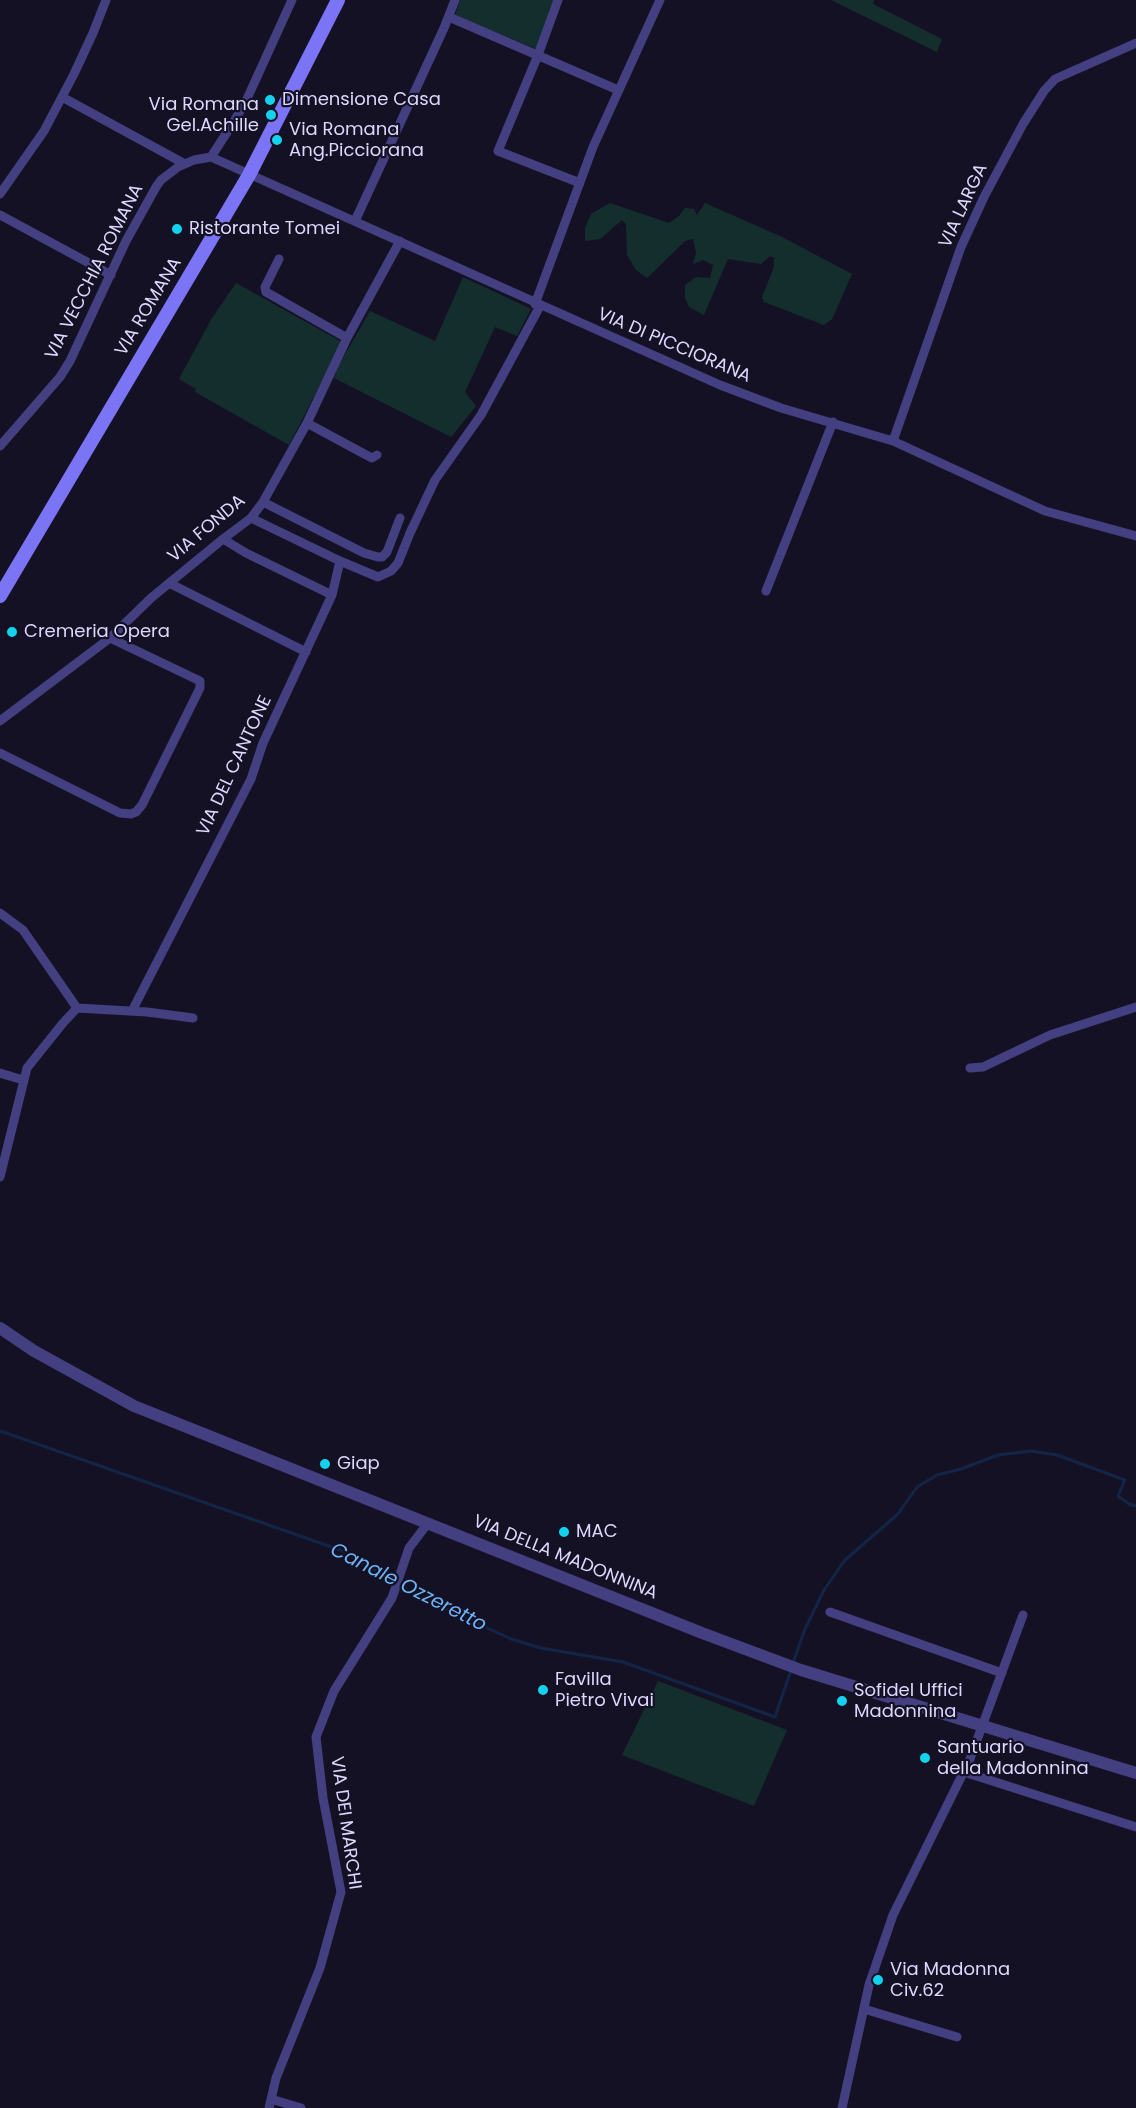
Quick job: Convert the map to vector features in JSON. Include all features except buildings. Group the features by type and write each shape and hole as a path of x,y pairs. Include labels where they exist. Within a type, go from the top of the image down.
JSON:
{"main road":[{"name":"VIA ROMANA","path":"0,596 249,175 338,0"}],"street":[{"path":"0,194 35,145 62,97 106,0"},
{"path":"211,157 246,101 292,0"},
{"path":"354,221 455,0"},
{"path":"558,0 498,151 580,183"},
{"path":"251,518 340,561 378,576 385,575 398,563 435,480 481,415 537,305 580,183 618,90 660,0"},
{"path":"449,17 618,90"},
{"name":"VIA LARGA","path":"893,441 961,247 984,196 1023,123 1044,91 1055,79 1136,43"},
{"path":"62,97 185,164"},
{"name":"VIA VECCHIA ROMANA","path":"0,446 60,378 142,210 156,187 171,171 185,164 211,157"},
{"name":"VIA DI PICCIORANA","path":"211,157 720,386 781,408 893,441 1037,508 1136,536"},
{"path":"0,215 111,275"},
{"name":"VIA FONDA","path":"0,721 110,638 169,583 251,518 263,502 307,423 347,338 400,241"},
{"path":"279,259 265,287 266,292 347,338"},
{"path":"307,423 372,458 376,455"},
{"path":"766,591 833,423"},
{"path":"263,502 364,553 378,557 382,557 387,552 400,518"},
{"path":"223,539 246,553 333,595"},
{"name":"VIA DEL CANTONE","path":"132,1011 251,779 263,743 333,595 340,561"},
{"path":"169,583 306,652"},
{"path":"0,753 120,813 136,812 142,805 200,688 200,681 110,638"},
{"path":"0,913 23,930 77,1008"},
{"path":"970,1068 983,1067 1050,1035 1136,1007"},
{"path":"77,1008 193,1018"},
{"path":"0,1177 27,1068 77,1008"},
{"path":"0,1073 23,1080"},
{"name":"VIA DELLA MADONNINA","path":"0,1328 34,1351 134,1406 801,1670 1136,1773"},
{"name":"VIA DEI MARCHI","path":"270,2103 276,2078 320,1968 341,1892 323,1798 316,1737 334,1691 387,1608 409,1548 428,1523"},
{"path":"830,1612 1002,1673"},
{"path":"842,2108 869,1985 893,1915 964,1772 1023,1615"},
{"path":"964,1772 1136,1827"},
{"path":"864,2009 957,2037"},
{"path":"270,2103 301,2108"}],"green space":[{"path":"460,0 555,0 537,49 455,16"},
{"path":"831,0 874,0 873,4 942,39 937,52"},
{"path":"610,203 669,223 685,208 694,209 697,215 705,203 782,237 852,274 832,319 824,325 764,302 762,297 774,267 774,258 770,256 761,264 728,259 704,315 689,307 685,298 685,285 696,277 710,278 713,265 703,260 693,264 696,253 693,239 685,241 647,278 636,270 627,255 626,224 622,220 600,239 585,241 585,228 591,214"},
{"path":"463,277 531,309 517,336 495,327 465,392 476,406 451,437 334,378 340,363 370,311 435,341"},
{"path":"236,283 342,342 289,445 195,392 196,389 179,379 212,318"},
{"path":"658,1681 787,1730 754,1806 622,1755"}],"waterway":[{"name":"Canale Ozzeretto","path":"0,1431 343,1551 414,1594 511,1639 541,1648 623,1662 775,1717 790,1673"},
{"name":"Canale Ozzeretto","path":"794,1660 805,1629 824,1590 845,1560 897,1515 917,1487 937,1475 998,1455 1031,1451 1057,1455 1125,1480 1118,1496 1136,1506"}],"place":[{"name":"Dimensione Casa","path":"270,100"},
{"name":"Via Romana Gel.Achille","path":"271,115"},
{"name":"Via Romana Ang.Picciorana","path":"277,140"},
{"name":"Ristorante Tomei","path":"177,229"},
{"name":"Cremeria Opera","path":"12,632"},
{"name":"Giap","path":"325,1464"},
{"name":"MAC","path":"564,1532"},
{"name":"Favilla Pietro Vivai","path":"543,1690"},
{"name":"Sofidel Uffici Madonnina","path":"842,1701"},
{"name":"Santuario della Madonnina","path":"925,1758"},
{"name":"Via Madonna Civ.62","path":"878,1980"}]}
